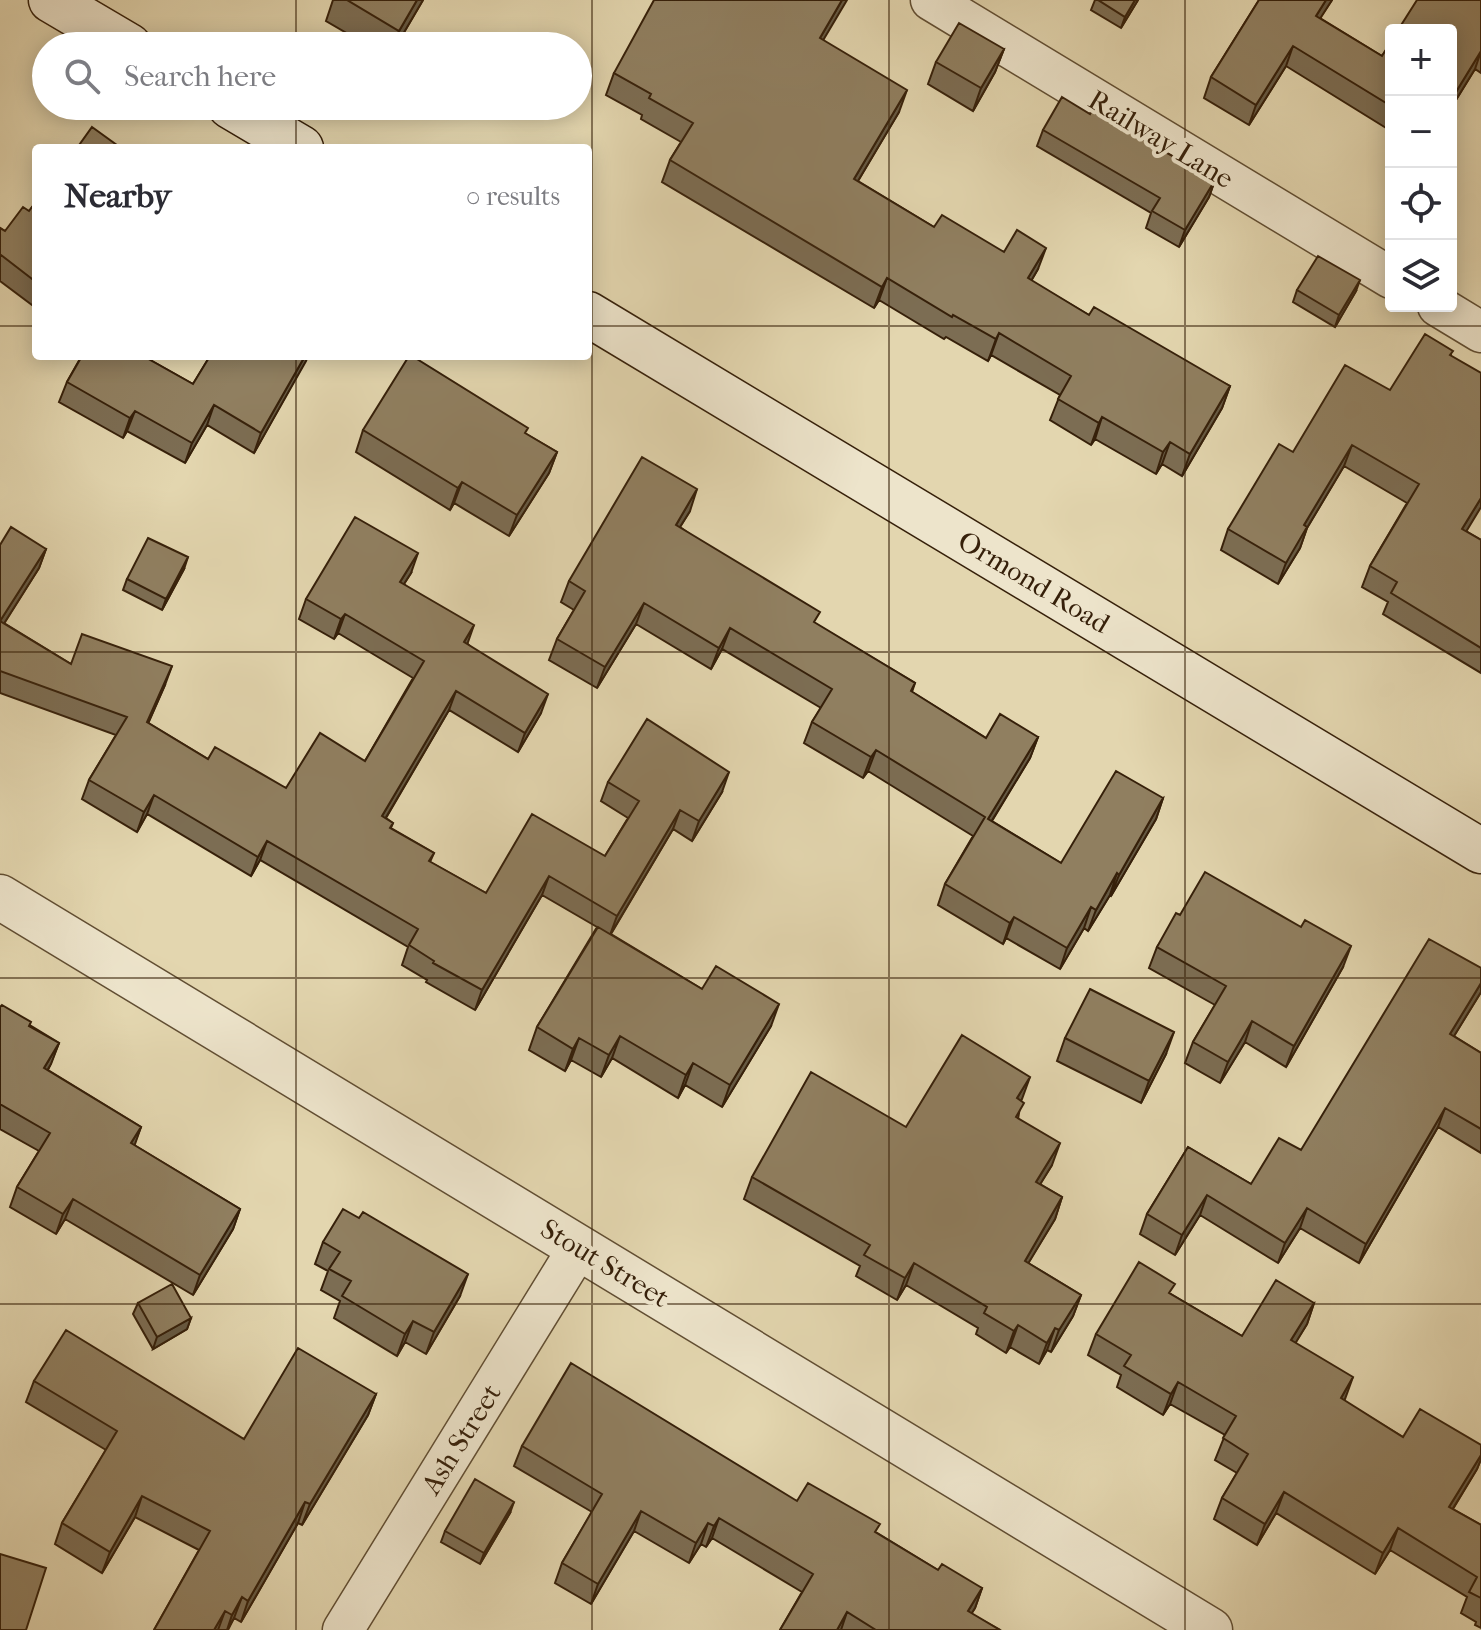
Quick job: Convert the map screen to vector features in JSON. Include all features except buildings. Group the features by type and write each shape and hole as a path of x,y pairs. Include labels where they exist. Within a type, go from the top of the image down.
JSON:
{"street":[{"path":"51,0 105,32"},
{"name":"Railway Lane","path":"931,0 1385,274"},
{"path":"254,120 294,144"},
{"path":"1448,312 1481,332"},
{"name":"Ormond Road","path":"592,316 1481,851"},
{"name":"Stout Street","path":"0,897 1210,1630"},
{"name":"Ash Street","path":"343,1630 579,1247"}]}
